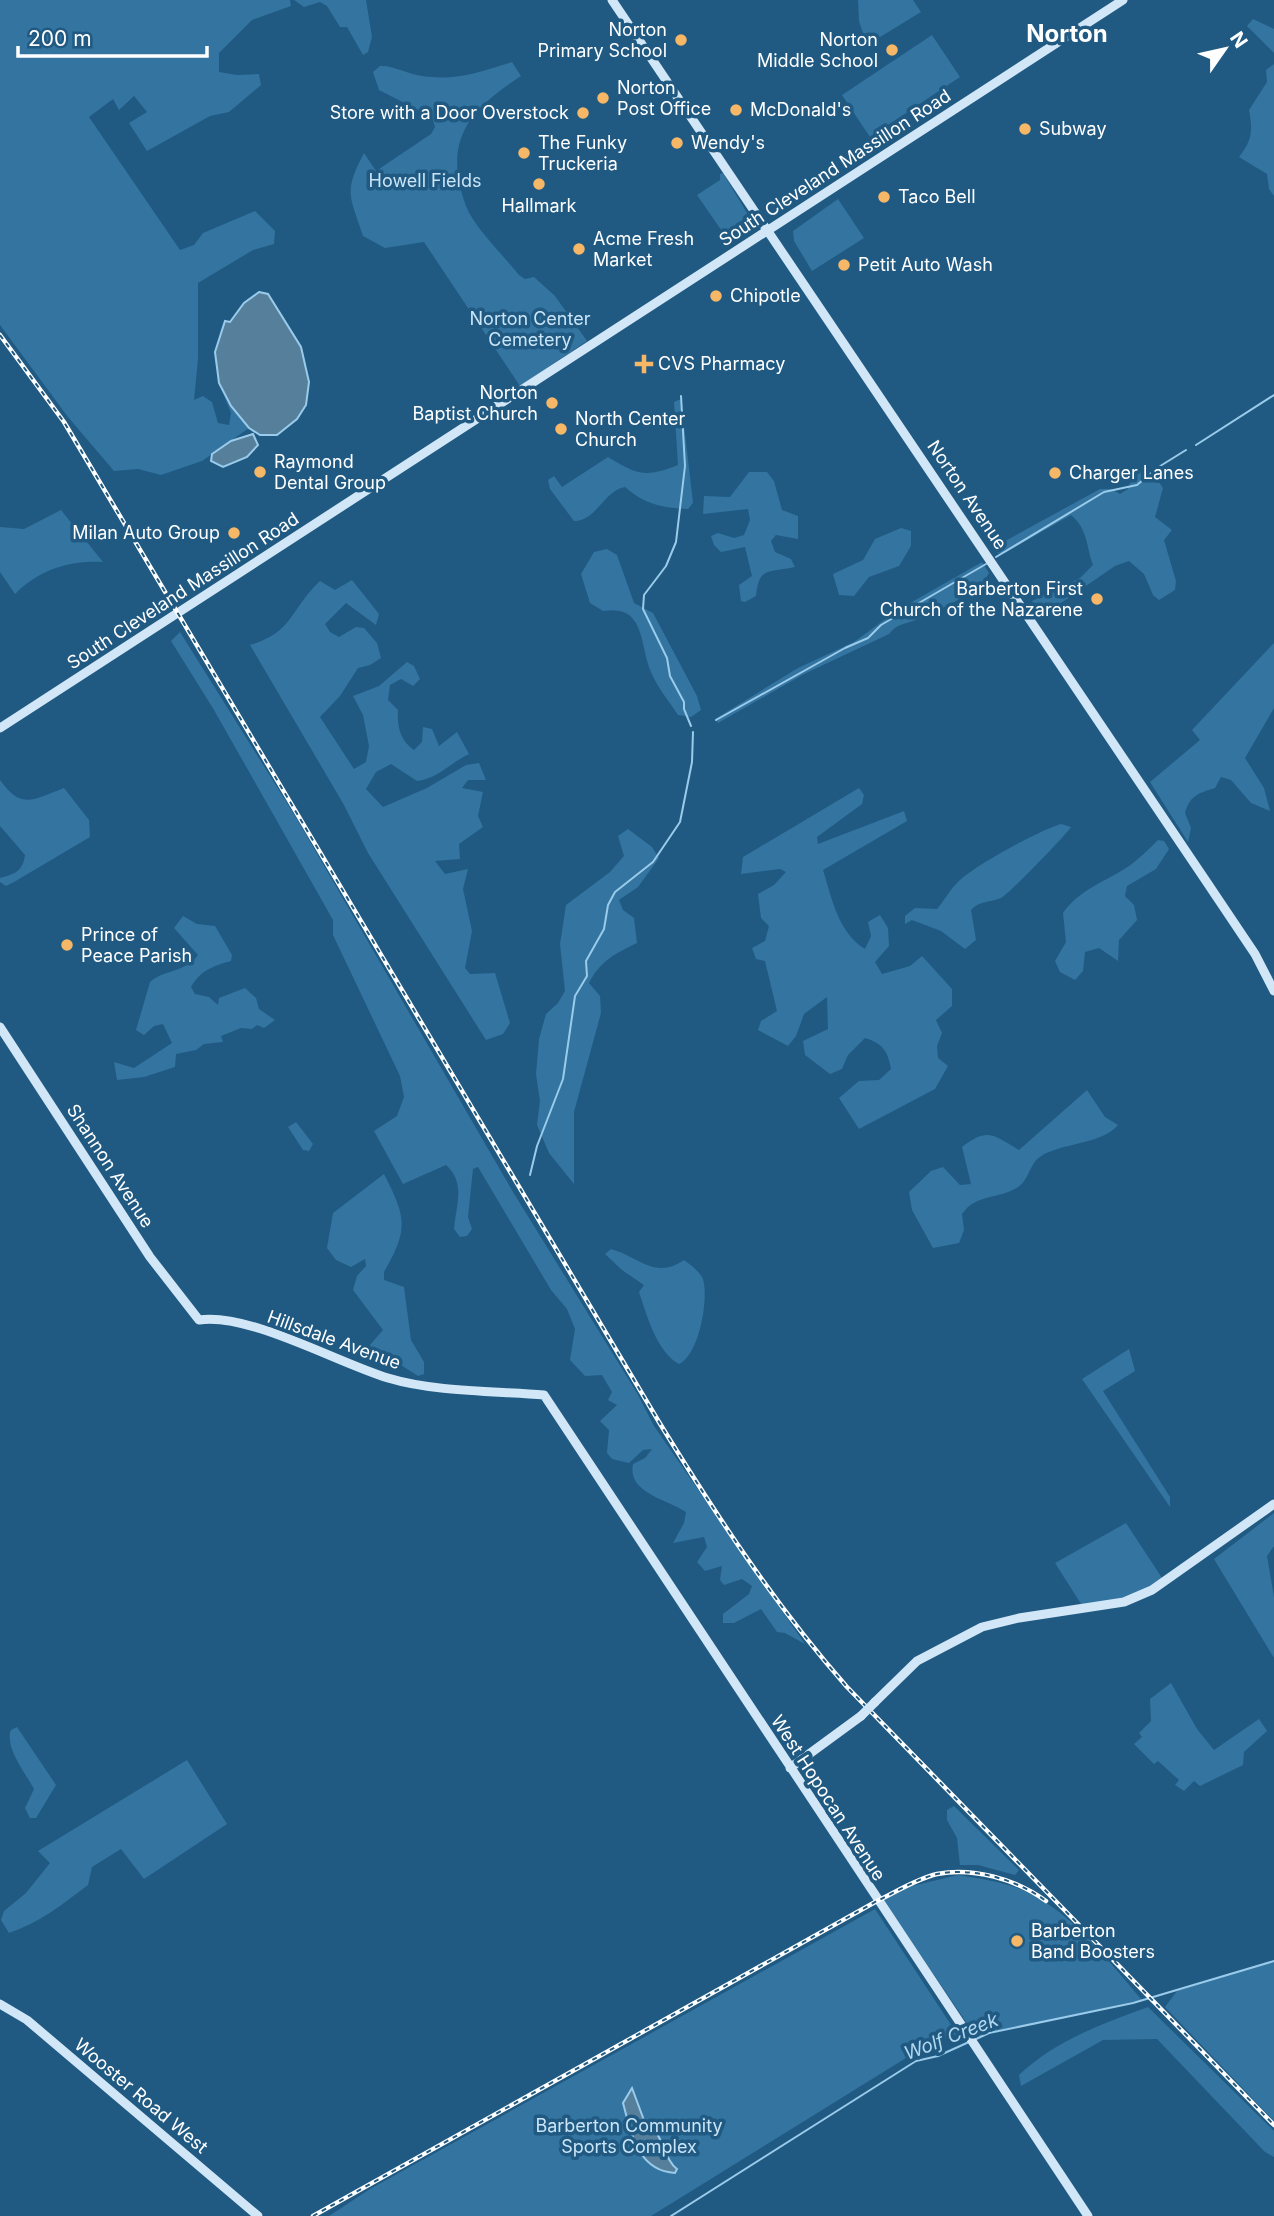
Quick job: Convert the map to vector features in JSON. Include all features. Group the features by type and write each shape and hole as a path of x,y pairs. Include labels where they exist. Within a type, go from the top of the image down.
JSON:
{"main road":[{"name":"Norton Avenue","path":"612,0 1229,914 1274,991"},
{"name":"South Cleveland Massillon Road","path":"0,728 1123,0"},
{"name":"Shannon Avenue","path":"0,1027 150,1257 198,1320"},
{"name":"Hillsdale Avenue","path":"198,1320 213,1319 270,1332 389,1379 544,1395"},
{"name":"West Hopocan Avenue","path":"544,1395 1088,2216"},
{"path":"790,1768 861,1716 917,1661 982,1628 1019,1618 1124,1602 1153,1590 1274,1504"},
{"name":"Wooster Road West","path":"0,2004 27,2020 258,2216"}],"green space":[{"path":"0,0 290,0 291,6 252,20 219,53 219,72 259,74 261,85 229,112 210,116 147,151 129,123 147,112 134,96 119,110 113,99 89,117 180,250 194,245 203,233 255,211 275,231 274,244 253,250 198,283 198,359 194,400 203,396 212,402 218,423 229,425 231,413 219,383 231,406 249,428 202,461 161,475 138,469 114,471 68,417 0,325"},
{"path":"294,0 366,0 372,37 368,52 363,55 347,27 340,27 327,6 320,2 304,7"},
{"path":"858,0 913,0 921,12 867,45 859,21"},
{"path":"1253,19 1274,29 1274,53 1247,26"},
{"path":"932,35 960,77 870,137 842,95"},
{"path":"512,62 521,76 487,101 465,129 459,145 457,163 459,183 466,206 482,232 519,275 525,279 534,277 555,296 587,341 520,386 424,242 385,248 363,236 351,194 353,177 364,153 376,171 431,134 435,127 432,117 379,90 373,72 380,66 422,76 446,77 468,75"},
{"path":"1274,64 1274,196 1269,189 1267,174 1239,157 1250,135 1249,110 1267,82 1266,70"},
{"path":"723,173 750,218 745,231 726,244 726,237 697,195 720,180 720,174"},
{"path":"838,199 864,238 812,271 794,241 793,231"},
{"path":"681,399 693,503 688,509 654,504 625,487 611,494 589,516 574,521 550,489 548,480 554,476 562,487 608,457 642,473 657,472 678,465 674,402"},
{"path":"1145,470 1157,479 1163,488 1155,517 1172,530 1164,540 1176,581 1175,590 1159,600 1153,595 1144,574 1129,561 1115,566 1045,614 1037,613 1032,601 1080,578 1093,565 1081,526 1071,515 1003,554 997,553 996,546 1100,489 1111,489 1120,494 1128,489 1134,473"},
{"path":"749,472 767,472 774,481 782,510 798,516 798,539 776,535 771,541 775,552 791,559 795,567 766,572 757,586 756,596 745,602 741,601 739,585 752,576 745,547 721,552 714,545 711,536 718,533 734,538 744,535 750,520 748,509 703,514 704,496 730,497"},
{"path":"61,510 103,562 78,563 55,568 34,579 15,594 0,572 0,527 24,529"},
{"path":"901,528 911,531 911,546 899,566 869,577 854,596 839,595 833,574 863,560 875,539"},
{"path":"607,549 617,555 634,603 653,613 697,696 701,710 691,717 678,715 656,683 634,620 617,610 603,611 590,603 581,574 594,552"},
{"path":"982,562 989,573 976,588 955,601 922,618 900,625 889,634 804,674 718,723 715,719 798,668 854,642 898,610"},
{"path":"352,580 379,614 376,625 346,603 325,624 330,632 339,637 356,627 364,628 377,643 381,658 358,668 340,696 320,717 354,769 366,762 369,746 363,715 353,696 379,686 407,662 414,666 420,679 413,686 401,679 390,685 388,700 398,710 399,727 405,742 414,750 422,742 423,727 432,729 439,746 457,732 469,754 438,774 417,781 391,764 376,772 366,789 383,807 427,788 466,765 479,763 486,780 468,780 462,788 483,792 478,816 483,827 459,844 460,859 435,861 445,874 468,869 463,889 472,931 465,968 470,974 495,973 510,1023 503,1034 486,1040 368,853 344,805 250,645 264,640 284,626 320,581 335,590"},
{"path":"180,632 297,819 513,1192 637,1393 654,1426 805,1644 785,1633 777,1632 761,1609 734,1623 723,1623 723,1614 749,1594 752,1586 742,1579 724,1585 720,1580 722,1566 705,1571 697,1562 707,1547 704,1537 673,1543 684,1523 686,1512 642,1489 633,1474 633,1464 645,1458 652,1449 643,1450 629,1463 612,1459 607,1453 609,1430 600,1421 617,1405 608,1400 612,1392 602,1375 585,1376 570,1360 575,1329 567,1309 551,1290 478,1167 473,1169 468,1217 472,1229 467,1236 460,1237 454,1229 458,1187 446,1165 403,1184 374,1131 397,1116 404,1097 400,1076 333,935 333,920 214,710 171,641"},
{"path":"1274,643 1274,708 1245,758 1264,788 1270,811 1251,803 1231,780 1221,777 1215,788 1196,796 1187,807 1185,813 1191,828 1188,842 1150,782 1200,740 1192,730"},
{"path":"0,780 15,796 29,800 64,788 89,820 90,837 6,886 0,882 0,878 17,871 25,855 0,826"},
{"path":"859,788 864,795 862,804 817,837 818,844 904,811 907,821 823,870 837,914 848,934 865,949 871,936 868,922 880,915 888,928 889,946 875,962 882,974 910,966 922,956 952,989 952,1006 936,1020 942,1033 937,1046 938,1058 948,1066 935,1089 859,1129 839,1098 859,1081 879,1080 891,1069 888,1057 880,1045 865,1038 848,1055 842,1069 830,1074 805,1055 803,1041 828,1029 827,997 804,1014 796,1036 788,1046 758,1030 761,1021 777,1011 765,961 756,959 752,948 765,941 769,926 761,918 758,894 774,885 786,872 780,869 741,874 743,857"},
{"path":"1061,824 1071,827 1015,886 1001,898 982,903 971,910 976,940 965,949 941,931 912,920 905,924 905,916 915,908 937,909 957,883 976,868 1023,841"},
{"path":"628,829 652,847 659,858 638,887 619,900 623,910 634,918 637,943 609,958 589,983 600,996 601,1013 574,1112 574,1184 549,1153 537,1125 540,1101 536,1074 539,1039 546,1014 558,1003 565,991 560,944 566,905 610,872 624,856 618,836"},
{"path":"1158,840 1164,841 1169,849 1156,869 1127,886 1125,896 1134,905 1137,920 1119,940 1118,961 1099,948 1085,952 1083,971 1075,980 1060,972 1055,961 1066,942 1063,913 1077,898 1129,866"},
{"path":"183,916 197,924 215,926 232,955 231,961 213,967 199,976 191,987 195,994 209,997 218,1005 219,998 245,988 256,998 259,1009 275,1020 264,1028 257,1025 252,1029 241,1028 221,1036 223,1042 204,1044 196,1050 176,1054 175,1067 144,1077 117,1080 114,1062 134,1068 172,1043 163,1024 154,1026 144,1035 136,1030 150,982 187,965 198,955 174,928"},
{"path":"1087,1090 1105,1117 1118,1125 1096,1139 1042,1155 1018,1187 968,1207 962,1214 964,1230 959,1243 933,1248 912,1210 909,1192 931,1171 943,1167 960,1185 971,1184 962,1147 978,1137 990,1135 1019,1150"},
{"path":"296,1122 313,1144 309,1151 303,1150 288,1127"},
{"path":"384,1174 397,1201 402,1223 398,1245 384,1272 384,1280 404,1287 411,1340 424,1362 424,1374 418,1376 393,1360 375,1359 370,1345 383,1330 353,1290 357,1276 366,1266 365,1259 351,1267 336,1260 327,1248 333,1213"},
{"path":"611,1249 656,1267 674,1266 684,1260 702,1276 705,1299 701,1326 692,1350 679,1364 665,1351 654,1332 639,1292 644,1285 605,1254"},
{"path":"1129,1349 1135,1371 1103,1391 1170,1497 1170,1507 1082,1379"},
{"path":"1274,1513 1274,1546 1267,1556 1274,1597 1274,1658 1214,1559"},
{"path":"1126,1523 1164,1581 1136,1596 1083,1607 1055,1563"},
{"path":"1171,1683 1197,1729 1214,1750 1259,1719 1267,1731 1244,1752 1243,1765 1200,1786 1194,1781 1184,1791 1175,1785 1179,1780 1158,1761 1154,1764 1134,1744 1142,1737 1139,1733 1151,1721 1150,1699"},
{"path":"17,1727 56,1785 36,1818 30,1818 25,1808 34,1789 11,1744 11,1730"},
{"path":"187,1760 227,1824 144,1879 121,1849 92,1867 88,1885 41,1918 9,1933 1,1920 4,1911 26,1893 50,1863 38,1851"},
{"path":"954,1806 1019,1870 1015,1875 978,1865 960,1865 957,1838 947,1820 947,1810"},
{"path":"958,1875 1011,1886 1044,1901 1090,1940 1142,2000 989,2033 977,2038 883,1900 912,1886"},
{"name":"Barberton Community Sports Complex","path":"875,1909 957,2034 927,2045 651,2216 329,2216 370,2189"},
{"path":"1274,1961 1274,2121 1165,2007 1177,1991"},
{"path":"1148,2007 1274,2131 1274,2157 1265,2152 1157,2039 1103,2040 1021,2086 1019,2075 1048,2052 1097,2027"}],"shaded area":[{"path":"259,292 268,294 301,347 309,382 306,405 297,419 277,435 260,435 249,428 231,406 219,383 215,352 225,321 230,322 244,303"},
{"path":"253,434 258,445 247,457 223,467 211,461 212,454 231,441"},
{"path":"632,2088 648,2131 655,2131 658,2135 670,2161 677,2169 675,2173 662,2171 652,2165 638,2148 623,2103"}],"waterway":[{"path":"1196,445 1274,395"},
{"path":"681,396 685,466 676,542 666,566 644,595 643,609 667,658 670,676 684,702 691,726"},
{"path":"996,557 1104,492 1137,485 1157,468 1186,450"},
{"path":"716,720 845,648 868,638 881,625 986,564"},
{"path":"530,1175 537,1146 563,1079 575,996 587,976 586,961 604,929 608,905 615,892 653,862 680,822 692,762 693,732"},
{"name":"Wolf Creek","path":"974,2040 989,2033 1133,2003 1274,1961"},
{"name":"Wolf Creek","path":"671,2216 916,2061 938,2056 969,2042"}],"railway":[{"path":"0,335 64,422 659,1422 747,1559 795,1624 847,1687 1274,2125"},
{"path":"313,2216 921,1879 951,1872 979,1874 1008,1881 1046,1901"}],"place":[{"name":"Norton Primary School","path":"681,40"},
{"name":"Norton Middle School","path":"892,50"},
{"name":"Norton Post Office","path":"603,98"},
{"name":"McDonald's","path":"736,110"},
{"name":"Store with a Door Overstock","path":"583,113"},
{"name":"Subway","path":"1025,129"},
{"name":"Wendy's","path":"677,143"},
{"name":"The Funky Truckeria","path":"524,153"},
{"name":"Hallmark","path":"539,184"},
{"name":"Taco Bell","path":"884,197"},
{"name":"Acme Fresh Market","path":"579,249"},
{"name":"Petit Auto Wash","path":"844,265"},
{"name":"Chipotle","path":"716,296"},
{"name":"CVS Pharmacy","path":"644,364"},
{"name":"Norton Baptist Church","path":"552,403"},
{"name":"North Center Church","path":"561,429"},
{"name":"Raymond Dental Group","path":"260,472"},
{"name":"Charger Lanes","path":"1055,473"},
{"name":"Milan Auto Group","path":"234,533"},
{"name":"Barberton First Church of the Nazarene","path":"1097,599"},
{"name":"Prince of Peace Parish","path":"67,945"},
{"name":"Barberton Band Boosters","path":"1017,1941"}],"district":[{"name":"Norton","path":"1067,34"}],"park label":[{"name":"Howell Fields","path":"425,181"},
{"name":"Norton Center Cemetery","path":"530,329"}]}
